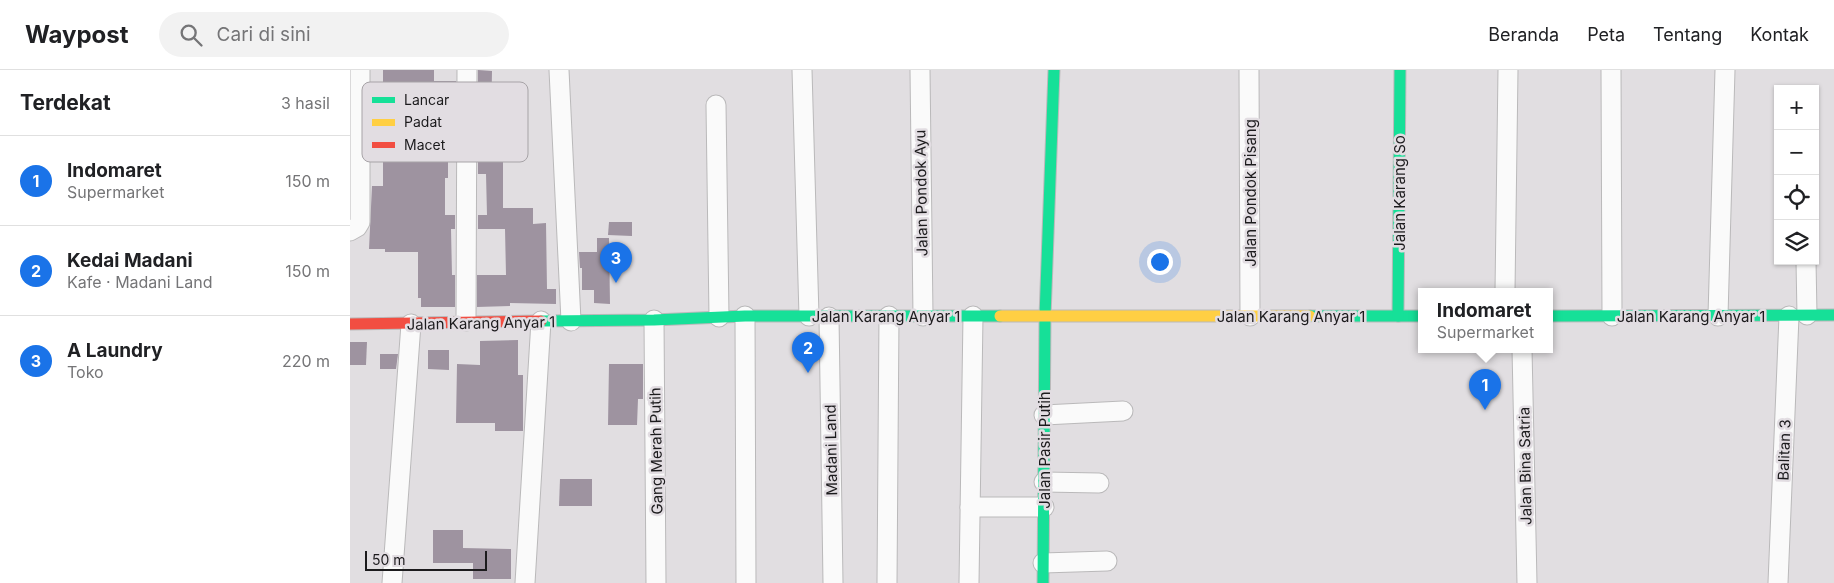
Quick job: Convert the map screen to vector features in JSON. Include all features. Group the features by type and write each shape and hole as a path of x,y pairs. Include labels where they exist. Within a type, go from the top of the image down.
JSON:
{"main road":[{"name":"Jalan Pasir Putih","path":"1043,583 1045,317 1054,70"},
{"name":"Jalan Karang So","path":"1398,316 1400,70"},
{"name":"Jalan Karang Anyar 1","path":"1553,316 1834,315"},
{"name":"Jalan Karang Anyar 1","path":"350,324 654,320 745,316 1418,316"}],"street":[{"path":"350,231 357,227 360,222 360,70"},
{"path":"560,70 571,321"},
{"path":"802,70 809,316"},
{"name":"Jalan Pondok Ayu","path":"920,70 923,316"},
{"name":"Jalan Pondok Pisang","path":"1249,70 1250,316"},
{"path":"1505,288 1508,70"},
{"path":"1611,70 1612,316"},
{"path":"1718,316 1725,70"},
{"path":"716,104 719,318"},
{"path":"466,321 467,162"},
{"name":"Balitan 3","path":"1778,583 1798,315 1805,265"},
{"path":"745,316 746,583"},
{"path":"887,583 889,316"},
{"path":"969,583 973,316"},
{"name":"Madani Land","path":"830,317 833,583"},
{"name":"Gang Merah Putih","path":"654,320 656,583"},
{"path":"525,583 541,321"},
{"path":"392,583 411,324"},
{"name":"Jalan Bina Satria","path":"1522,353 1527,583"},
{"path":"1044,415 1123,411"},
{"path":"1044,482 1099,483"},
{"path":"970,507 1044,507"},
{"path":"1044,563 1107,561"}],"building":[{"path":"383,70 434,70 434,81 456,81 456,82 383,82"},
{"path":"478,70 492,71 492,82 478,82"},
{"path":"383,162 448,162 448,178 445,178 445,215 455,215 455,229 451,229 452,275 455,275 455,307 421,307 421,298 418,298 418,252 385,252 385,249 369,249 372,186 383,186"},
{"path":"478,162 503,162 503,208 533,208 533,224 546,223 547,289 556,289 556,304 510,303 510,306 477,307 477,275 506,275 505,229 478,229 478,215 487,215 486,174 478,174"},
{"path":"609,222 632,222 632,236 608,235"},
{"path":"597,238 609,238 610,304 594,303 594,290 582,290 582,268 580,268 579,252 597,252"},
{"path":"518,340 518,375 523,375 523,431 495,431 495,423 456,423 457,364 480,365 480,341"},
{"path":"350,342 367,342 366,365 350,365"},
{"path":"428,350 449,350 449,370 428,369"},
{"path":"380,354 398,354 396,369 380,369"},
{"path":"609,364 643,364 643,399 638,399 637,425 608,425"},
{"path":"560,479 592,479 592,506 559,506"},
{"path":"433,530 463,530 463,548 511,549 511,579 473,579 473,563 433,563"}],"traffic: fast":[{"path":"1043,583 1045,317 1054,70"},
{"path":"1398,316 1400,70"},
{"path":"1553,316 1834,315"},
{"path":"541,321 654,320 745,316 1000,316"},
{"path":"1310,316 1418,316"}],"traffic: slow":[{"path":"1000,316 1310,316"}],"traffic: jam":[{"path":"350,324 541,321"}],"place":[{"name":"A Laundry","path":"616,283"},
{"name":"Kedai Madani","path":"808,373"},
{"name":"Indomaret","path":"1485,410"}]}
